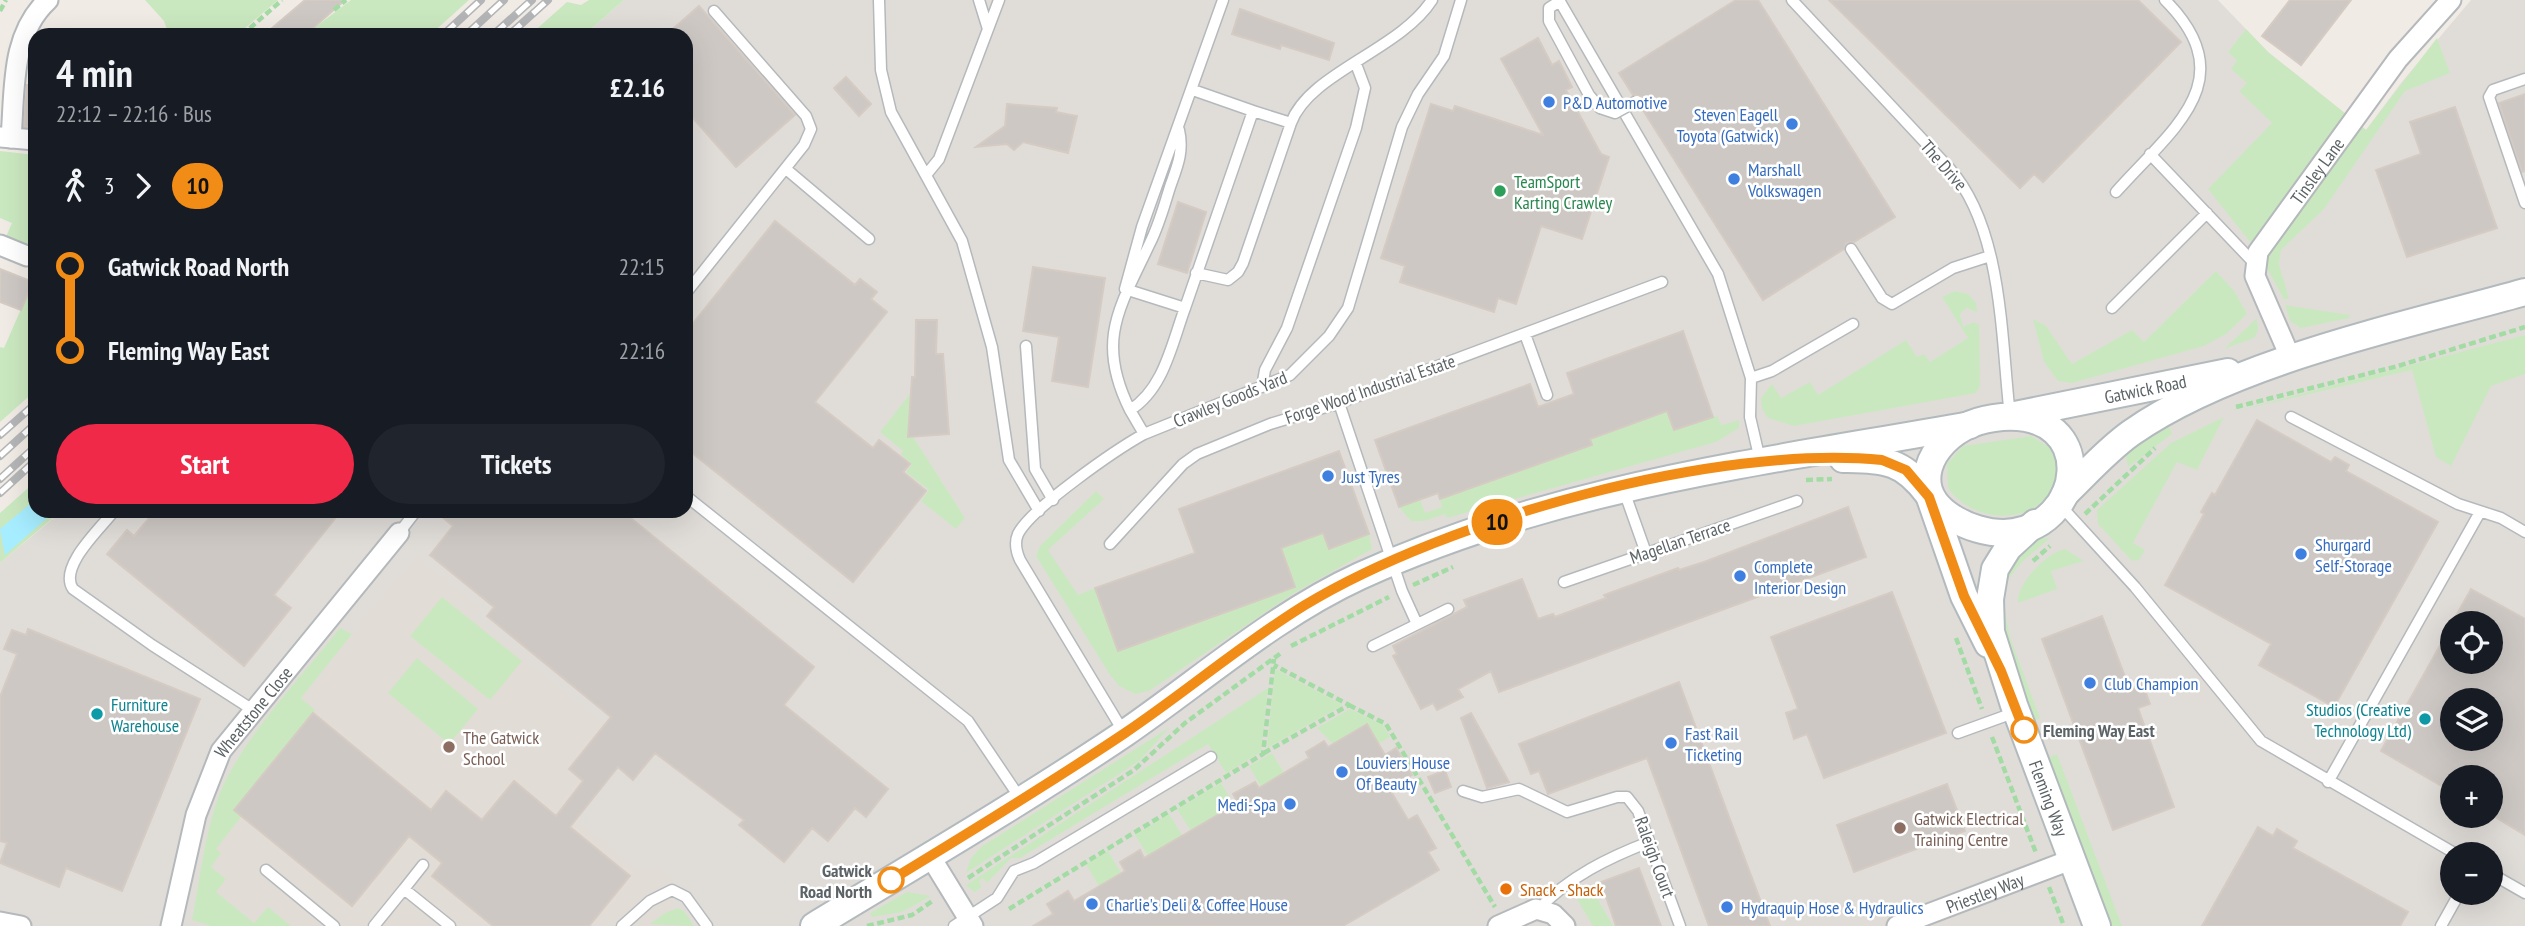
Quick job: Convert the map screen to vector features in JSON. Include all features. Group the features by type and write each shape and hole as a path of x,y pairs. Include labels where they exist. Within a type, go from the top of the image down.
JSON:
{"street":[{"path":"28,140 5,138 22,38 34,15 48,0"},
{"name":"Tinsley Lane","path":"2255,263 2258,252 2376,88 2409,46 2451,0"},
{"path":"0,245 27,256"},
{"path":"2255,263 2258,283 2286,361"},
{"name":"Gatwick Road","path":"2010,416 2286,361 2523,295"},
{"name":"Gatwick Road","path":"2066,507 2137,429 2189,401 2286,361"},
{"path":"814,926 1125,733 1304,606 1394,561 1492,523 1623,487 2010,416 2043,425 2068,448 2072,463 2066,507 2035,523 2009,532 1985,530 1953,518 1928,495 1909,472 1890,462 1771,460"},
{"path":"1928,495 1926,479 1935,455 1947,441 1970,425"},
{"name":"Fleming Way","path":"1928,495 1964,596 2001,671 2098,926"},
{"name":"Fleming Way","path":"2001,671 1990,626 1993,578 2004,552 2035,523"},
{"name":"Wheatstone Close","path":"172,926 190,838 209,777 221,751 399,533"},
{"path":"930,856 965,923"},
{"name":"Priestley Way","path":"1897,926 2073,859"},
{"path":"1501,924 1527,910 1539,909 1553,914 1564,926"},
{"path":"0,923 22,926"}],"lane":[{"path":"879,0 880,70 887,99 900,131 962,240 992,347 1009,460 1040,511"},
{"path":"979,0 988,32"},
{"path":"926,175 939,159 999,0"},
{"path":"1144,434 1118,383 1112,350 1142,226 1179,130 1223,0"},
{"path":"1196,273 1228,280 1241,268 1291,123 1305,99 1403,31 1432,0"},
{"name":"Crawley Goods Yard","path":"1125,733 1016,552 1019,531 1053,500 1113,453 1144,434 1262,387 1303,366 1345,314 1402,127 1418,94 1444,56 1461,0"},
{"path":"1637,101 1615,113 1600,108 1589,96 1549,22 1549,8 1560,0 1718,274 1751,378 1750,417 1771,460"},
{"name":"The Drive","path":"1792,0 1961,181 1977,210 1990,256 2010,416"},
{"path":"2116,192 2190,105 2202,76 2195,39 2165,0"},
{"path":"693,284 807,140 809,120 714,11"},
{"path":"1262,387 1265,370 1287,328 1356,128 1365,88 1356,64"},
{"path":"2525,79 2493,90 2489,97 2525,203"},
{"path":"1193,90 1291,123"},
{"path":"1130,410 1153,390 1185,308 1253,111"},
{"path":"2150,154 2255,263"},
{"path":"786,169 869,239"},
{"path":"2112,308 2207,212"},
{"path":"1851,249 1882,298 1892,304 1954,268 1990,256"},
{"name":"Forge Wood Industrial Estate","path":"1110,544 1191,457 1281,419 1339,403 1662,282"},
{"path":"1125,289 1185,308"},
{"path":"1751,378 1772,371 1853,324"},
{"path":"1525,334 1547,395"},
{"path":"1026,346 1035,469 1053,500"},
{"path":"1339,403 1402,591 1417,624"},
{"path":"2291,417 2458,504 2501,518 2525,532"},
{"path":"1623,487 1646,553"},
{"name":"Magellan Terrace","path":"1564,582 1797,501"},
{"path":"693,502 968,721 1020,799"},
{"path":"2066,507 2261,741 2440,845"},
{"path":"2328,782 2480,512"},
{"path":"109,518 71,568 69,580 73,589 152,645 253,710"},
{"path":"399,533 411,518"},
{"path":"1373,646 1448,609"},
{"path":"1958,733 2016,711"},
{"path":"965,923 997,898 1014,871 1034,863 1211,757"},
{"name":"Raleigh Court","path":"1463,791 1482,797 1506,789 1522,790 1567,812 1624,796 1636,806 1680,926"},
{"path":"1539,909 1552,896 1601,863 1649,842"},
{"path":"374,926 423,865"},
{"path":"266,870 334,926"},
{"path":"2503,880 2525,892"},
{"path":"404,889 450,926"},
{"path":"622,926 650,901 672,890 686,897 707,926"},
{"path":"2441,926 2453,905"}],"path":[{"path":"0,11 6,0"},
{"path":"251,28 282,0"},
{"path":"334,10 346,0"},
{"path":"2233,407 2398,366 2525,327"},
{"path":"2028,566 2066,507 2162,443"},
{"path":"1955,635 2064,926"},
{"path":"1273,665 1387,724 1501,924"},
{"path":"1264,754 1349,705"},
{"path":"867,926 883,920"}],"shaded area":[{"path":"624,0 2218,0 2268,52 2366,130 2401,83 2471,0 2525,0 2525,926 0,926 0,563 54,518 693,518 693,28 592,28"},
{"name":"The Gatwick School","path":"416,556 481,608 473,619 620,736 562,808 637,868 668,871 675,908 650,924 652,926 291,926 268,907 254,923 216,892 210,867 221,854 216,849 235,810 314,710 300,698"}],"green space":[{"path":"145,0 278,0 245,28 166,28 164,21"},
{"path":"351,0 469,0 438,28 314,28"},
{"path":"589,0 624,0 592,28 538,28 567,2 581,5"},
{"path":"2246,29 2268,52 2366,130 2437,38 2450,73 2405,91 2324,209 2281,250 2279,264 2289,299 2284,299 2258,252 2208,189 2272,123 2239,91 2247,83 2231,69 2237,61 2228,52"},
{"path":"0,151 28,154 28,249 5,239 12,223 0,218"},
{"path":"2216,271 2235,292 2247,314 2226,334 2204,346 2072,383 2058,381 2044,362 2033,319 2046,326 2072,364 2132,330 2144,342"},
{"path":"1955,291 1968,294 1976,303 1977,312 1966,308 1960,314 1963,327 1974,322 1979,325 1980,386 1976,393 1794,426 1768,418 1762,409 1761,398 1772,384 1781,398 1810,382 1818,395 1906,340 1917,357 1924,354 1930,362 1968,338 1942,297"},
{"path":"28,293 28,397 0,422 0,347 4,348"},
{"path":"2285,305 2350,315 2349,318 2301,328 2290,321"},
{"path":"2257,318 2258,331 2254,338 2224,349"},
{"path":"2525,335 2525,374 2491,386 2451,466 2436,457 2412,370 2232,412"},
{"path":"910,394 908,429 965,518 956,529 921,501 929,490 906,472 912,464 901,455 903,451 880,432"},
{"path":"1667,411 1674,430 1717,416 1721,425 1739,420 1739,428 1716,442 1447,518 1445,514 1424,521 1411,521 1399,507 1420,499 1425,513 1442,507 1440,499 1592,445 1590,439"},
{"path":"2224,417 2197,470 2177,462 2133,543 2145,550 2139,560 2132,561 2098,524 2097,510 2171,443"},
{"path":"2169,426 2172,434 2128,467 2126,457 2129,451"},
{"path":"2031,436 2054,450 2056,473 2050,492 2038,505 2021,513 2002,516 1982,512 1963,503 1948,488 1947,464 1963,446"},
{"path":"28,488 28,518 53,518 0,563 0,513"},
{"path":"1096,491 1104,499 1048,550 1078,595 1095,588 1281,548 1323,533 1329,548 1369,534 1372,549 1294,593 1149,691 1135,694 1119,686 1110,675 1036,556 1040,546"},
{"path":"2038,538 2050,538 2021,563 2002,587 2017,554"},
{"path":"2065,549 2084,561 2051,571 2057,589 2018,603 2027,578 2042,562"},
{"path":"442,597 522,661 490,700 410,636"},
{"path":"2003,605 2011,640 2040,718 2034,721 2010,649"},
{"path":"340,628 352,634 301,698 315,710 234,810 241,817 216,849 221,853 211,867 226,879 216,892 254,923 268,907 291,926 211,926 192,920 209,828 228,776 256,732"},
{"path":"417,658 478,709 449,744 388,693"},
{"path":"1275,669 1343,705 1267,748"},
{"path":"1268,688 1261,752 1226,773 1208,744 1020,858 1011,858 987,883 983,878 979,881 982,887 974,892 966,885"},
{"path":"1350,709 1383,725 1390,737 1378,744 1333,744 1317,728"},
{"path":"1170,727 1139,761 966,873 971,858 981,847"},
{"path":"1272,753 1284,773 1261,787 1249,766"},
{"path":"2057,754 2122,926 2110,926 2047,758"},
{"path":"1221,783 1234,805 1200,825 1200,845 1177,809"},
{"path":"1169,814 1182,835 1148,856 1135,835"},
{"path":"1108,851 1121,873 1099,886 1086,864"},
{"path":"1590,886 1613,926 1593,926 1577,899"},
{"path":"907,892 931,896 902,912 872,917 870,913"},
{"path":"678,908 685,912 694,926 650,924 665,913"}],"water":[{"path":"28,506 28,518 47,518 5,555 0,529"}],"building":[{"path":"305,0 345,0 313,28 272,28"},
{"path":"1736,0 1758,0 1895,217 1854,242 1846,243 1844,249 1763,300 1641,107 1643,97 1633,95 1619,73"},
{"path":"1829,0 2138,0 2181,42 2043,182 2034,174 2020,188"},
{"path":"2290,0 2351,0 2301,65 2262,36"},
{"path":"699,6 795,115 736,167 693,118 693,28 674,28"},
{"path":"1240,9 1334,43 1329,60 1232,34"},
{"name":"TeamSport Karting Crawley","path":"1538,38 1552,65 1559,61 1572,87 1566,90 1601,154 1609,157 1582,239 1541,226 1516,304 1498,298 1494,312 1400,282 1405,266 1381,258 1431,104 1453,111 1455,106 1543,135 1501,59"},
{"path":"846,77 871,104 859,116 834,88"},
{"path":"27,85 28,127 24,127"},
{"path":"2525,94 2525,171 2522,172 2499,103"},
{"path":"1007,104 1057,108 1056,112 1077,116 1068,153 1023,142 1014,150 1007,144 976,147 1005,126"},
{"path":"2455,107 2497,228 2407,257 2376,170 2421,154 2410,122"},
{"path":"1178,202 1206,212 1187,273 1158,264"},
{"path":"775,221 855,285 860,279 877,292 871,299 887,312 815,402 873,448 879,440 910,464 903,472 926,491 853,582 693,454 693,323"},
{"path":"1033,267 1105,278 1088,387 1052,381 1059,337 1023,331"},
{"path":"0,269 28,280 28,294 21,310 0,302"},
{"path":"916,320 937,320 936,354 943,354 949,434 908,437 912,377 915,377"},
{"path":"1683,331 1713,417 1674,430 1667,411 1590,439 1592,445 1440,499 1438,493 1399,507 1375,440 1530,384 1538,407 1574,394 1567,373"},
{"name":"Shurgard Self-Storage","path":"2257,420 2331,462 2335,457 2349,465 2346,471 2438,522 2334,707 2259,665 2271,644 2165,585 2204,514 2201,512 2212,493 2215,495"},
{"path":"1339,451 1369,534 1329,549 1323,533 1281,548 1295,587 1118,651 1095,588 1195,553 1179,509"},
{"path":"1848,507 1866,557 1499,692 1491,671 1458,689 1463,697 1437,710 1433,703 1421,709 1393,656 1397,654 1393,646 1467,607 1464,600 1522,579 1538,619 1553,614 1555,617 1606,598 1604,595 1678,568 1679,570 1704,562"},
{"path":"149,518 335,518 274,595 291,608 244,666 107,554 127,530 134,536"},
{"path":"443,518 631,518 814,667 784,705 888,789 866,817 855,808 828,841 812,828 784,862 739,825 744,820 655,753 633,780 618,767 570,827 630,876 589,926 493,926 432,876 442,863 409,836 352,906 234,810 313,713 431,810 446,791 482,820 514,781 556,816 583,781 569,769 611,717 487,616 494,607 430,555 453,526"},
{"name":"Studios (Creative Technology Ltd)","path":"2471,589 2525,619 2525,835 2503,822 2503,765 2440,765 2440,785 2381,751 2440,645 2440,674 2503,674 2503,611 2459,611"},
{"path":"1892,592 1946,733 1824,778 1807,734 1794,739 1786,713 1798,709 1771,637"},
{"path":"2102,616 2129,687 2142,682 2150,704 2138,708 2174,807 2113,830 2042,639"},
{"path":"28,629 200,699 122,891 66,868 59,887 0,863 7,843 0,841 0,697 17,654 4,649 12,630 26,635"},
{"path":"1679,682 1770,926 1709,926 1647,758 1548,794 1539,771 1531,774 1519,744"},
{"path":"1471,713 1509,782 1487,788 1461,718"},
{"path":"1367,724 1385,755 1396,748 1412,775 1389,788 1408,820 1417,815 1436,848 1428,852 1439,870 1343,926 1033,926 1053,914 1047,904 1068,891 1074,901 1125,871 1120,862 1140,850 1144,858 1238,803 1233,794 1255,782 1259,788 1309,758 1306,752 1324,741 1328,747"},
{"path":"1445,770 1451,787 1435,793 1428,777"},
{"path":"1947,784 1965,831 1854,872 1837,825"},
{"path":"2258,827 2273,836 2277,829 2297,841 2293,848 2408,912 2400,926 2202,926"},
{"path":"1639,868 1661,926 1616,926 1601,882"}],"railway":[{"path":"451,28 481,0"},
{"path":"474,28 504,0"},
{"path":"501,28 532,0"},
{"path":"517,28 548,0"},
{"path":"0,435 28,410"},
{"path":"0,456 28,430"},
{"path":"0,479 28,453"},
{"path":"0,493 28,467"}],"bus line":[{"name":"10","path":"891,880 1125,733 1304,606 1358,577 1439,542 1540,509 1623,487 1700,471 1782,459 1882,460 1898,465 1917,480 1929,497 1964,596 2001,671 2024,730"}],"place":[{"name":"P&D Automotive","path":"1549,102"},
{"name":"Steven Eagell Toyota (Gatwick)","path":"1792,124"},
{"name":"Marshall Volkswagen","path":"1734,179"},
{"name":"TeamSport Karting Crawley","path":"1500,191"},
{"name":"Just Tyres","path":"1328,476"},
{"name":"Shurgard Self-Storage","path":"2301,554"},
{"name":"Complete Interior Design","path":"1740,576"},
{"name":"Club Champion","path":"2090,683"},
{"name":"Furniture Warehouse","path":"97,714"},
{"name":"Studios (Creative Technology Ltd)","path":"2425,719"},
{"name":"Fleming Way East","path":"2024,730"},
{"name":"Fast Rail Ticketing","path":"1671,743"},
{"name":"The Gatwick School","path":"449,747"},
{"name":"Louviers House Of Beauty","path":"1342,772"},
{"name":"Medi-Spa","path":"1290,804"},
{"name":"Gatwick Electrical Training Centre","path":"1900,828"},
{"name":"Gatwick Road North","path":"891,880"},
{"name":"Snack - Shack","path":"1506,889"},
{"name":"Charlie's Deli & Coffee House","path":"1092,904"},
{"name":"Hydraquip Hose & Hydraulics","path":"1727,907"}]}
